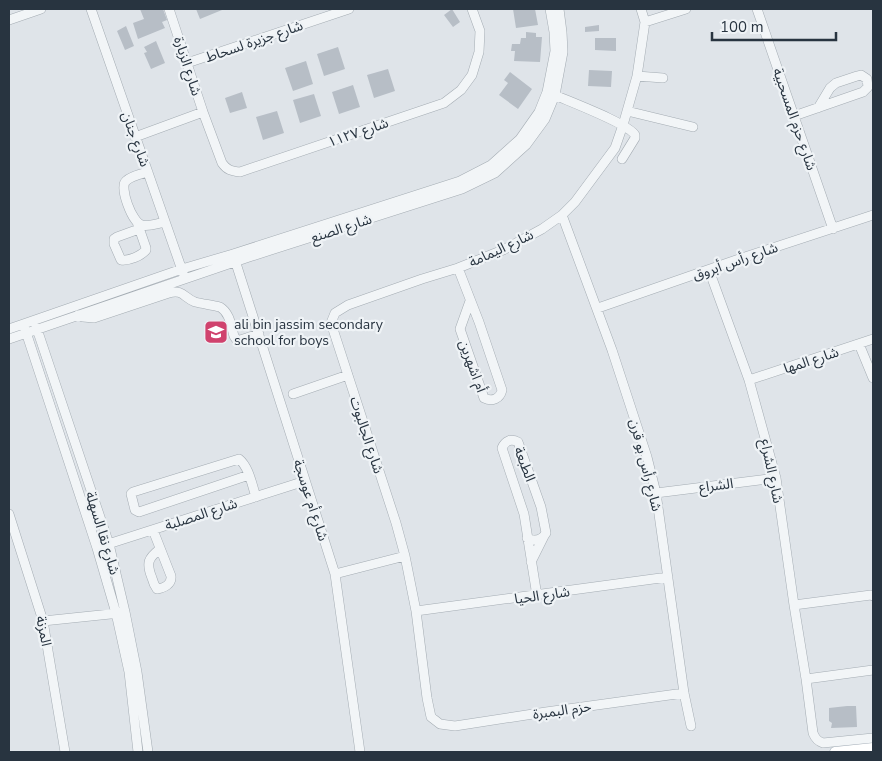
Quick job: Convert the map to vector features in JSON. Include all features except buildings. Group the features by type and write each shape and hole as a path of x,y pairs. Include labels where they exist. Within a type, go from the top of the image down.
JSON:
{"main road":[{"path":"835,752 873,748"}],"street":[{"path":"9,20 41,9"},
{"name":"شارع جنان","path":"91,9 185,278"},
{"name":"شارع الزبارة","path":"135,137 203,112 169,9"},
{"name":"شارع جزيرة لسحاط","path":"187,63 349,9"},
{"name":"شارع ١١٢٧","path":"203,112 222,163 232,172 240,172 444,103 461,90 472,75 479,52 480,31 472,9"},
{"name":"شارع الصنع","path":"550,9 555,51 551,94"},
{"name":"شارع الصنع","path":"9,339 25,329 182,269 234,258 462,190 495,173 526,145 545,119 564,52 559,9"},
{"name":"شارع اليمامة","path":"335,313 348,305 422,278 458,268 503,250 542,229 562,215 575,202 615,148 624,126 637,76 645,22 641,9"},
{"path":"645,22 686,9"},
{"name":"شارع حزم المسحبية","path":"757,9 833,229"},
{"path":"794,116 818,108 863,92 866,90 867,79 861,75 836,84 830,88 818,108"},
{"path":"637,76 662,78"},
{"path":"836,84 837,91 845,98"},
{"path":"551,94 613,120 635,135 622,159"},
{"path":"627,111 693,128"},
{"path":"148,172 127,180 123,184 131,212 138,226 146,248 145,252 123,260 119,258 114,244 116,238 138,226 165,222"},
{"name":"شارع رأس بو قرن","path":"562,215 598,308 647,457 656,493 684,693 691,726"},
{"name":"شارع رأس أبروق","path":"598,308 873,215"},
{"name":"شارع الصنع","path":"35,325 78,315 185,278 234,258"},
{"name":"شارع أم عوسجة","path":"234,258 335,574 360,752"},
{"name":"أم اشهرين","path":"458,268 479,322 502,390 500,396 495,399 489,400 484,398 460,329 470,301"},
{"name":"شارع الشراع","path":"709,270 750,380 776,478 806,679"},
{"path":"78,315 94,318 173,292 182,293 195,302 224,309 227,312 236,339 240,340 259,334"},
{"name":"شارع الجالبوت","path":"335,313 331,323 405,556 416,611 431,717 440,724"},
{"name":"أم اشهرين","path":"460,329 469,324 479,322"},
{"name":"شارع نقا السهلة","path":"35,325 109,544 121,612 138,752"},
{"name":"شارع الصنع","path":"9,329 25,329"},
{"name":"شارع نقا السهلة","path":"25,329 121,612 137,672 148,752"},
{"name":"شارع المها","path":"750,380 873,340"},
{"path":"859,344 873,378"},
{"path":"293,394 348,375"},
{"name":"الطبعة","path":"536,596 524,514 502,448 505,442 511,440 518,442 541,507 546,532 544,536"},
{"path":"249,475 139,512 135,510 131,498 133,492 236,459 242,460 249,475 256,497"},
{"name":"الشراع","path":"656,493 776,478"},
{"name":"شارع المصلبة","path":"98,548 305,481"},
{"name":"المزنة","path":"9,514 43,621 65,752"},
{"path":"154,530 160,549"},
{"path":"527,538 538,540 544,536"},
{"path":"531,562 544,536"},
{"path":"335,574 405,556"},
{"name":"شارع الحيا","path":"416,611 668,578"},
{"path":"794,605 873,596"},
{"path":"43,621 121,612"},
{"path":"873,670 806,679 813,733 819,742 823,744 873,738"},
{"name":"حزم البمبرة","path":"440,724 455,726 684,693"}],"place":[{"name":"ali bin jassim secondary school for boys","path":"216,332"}]}
